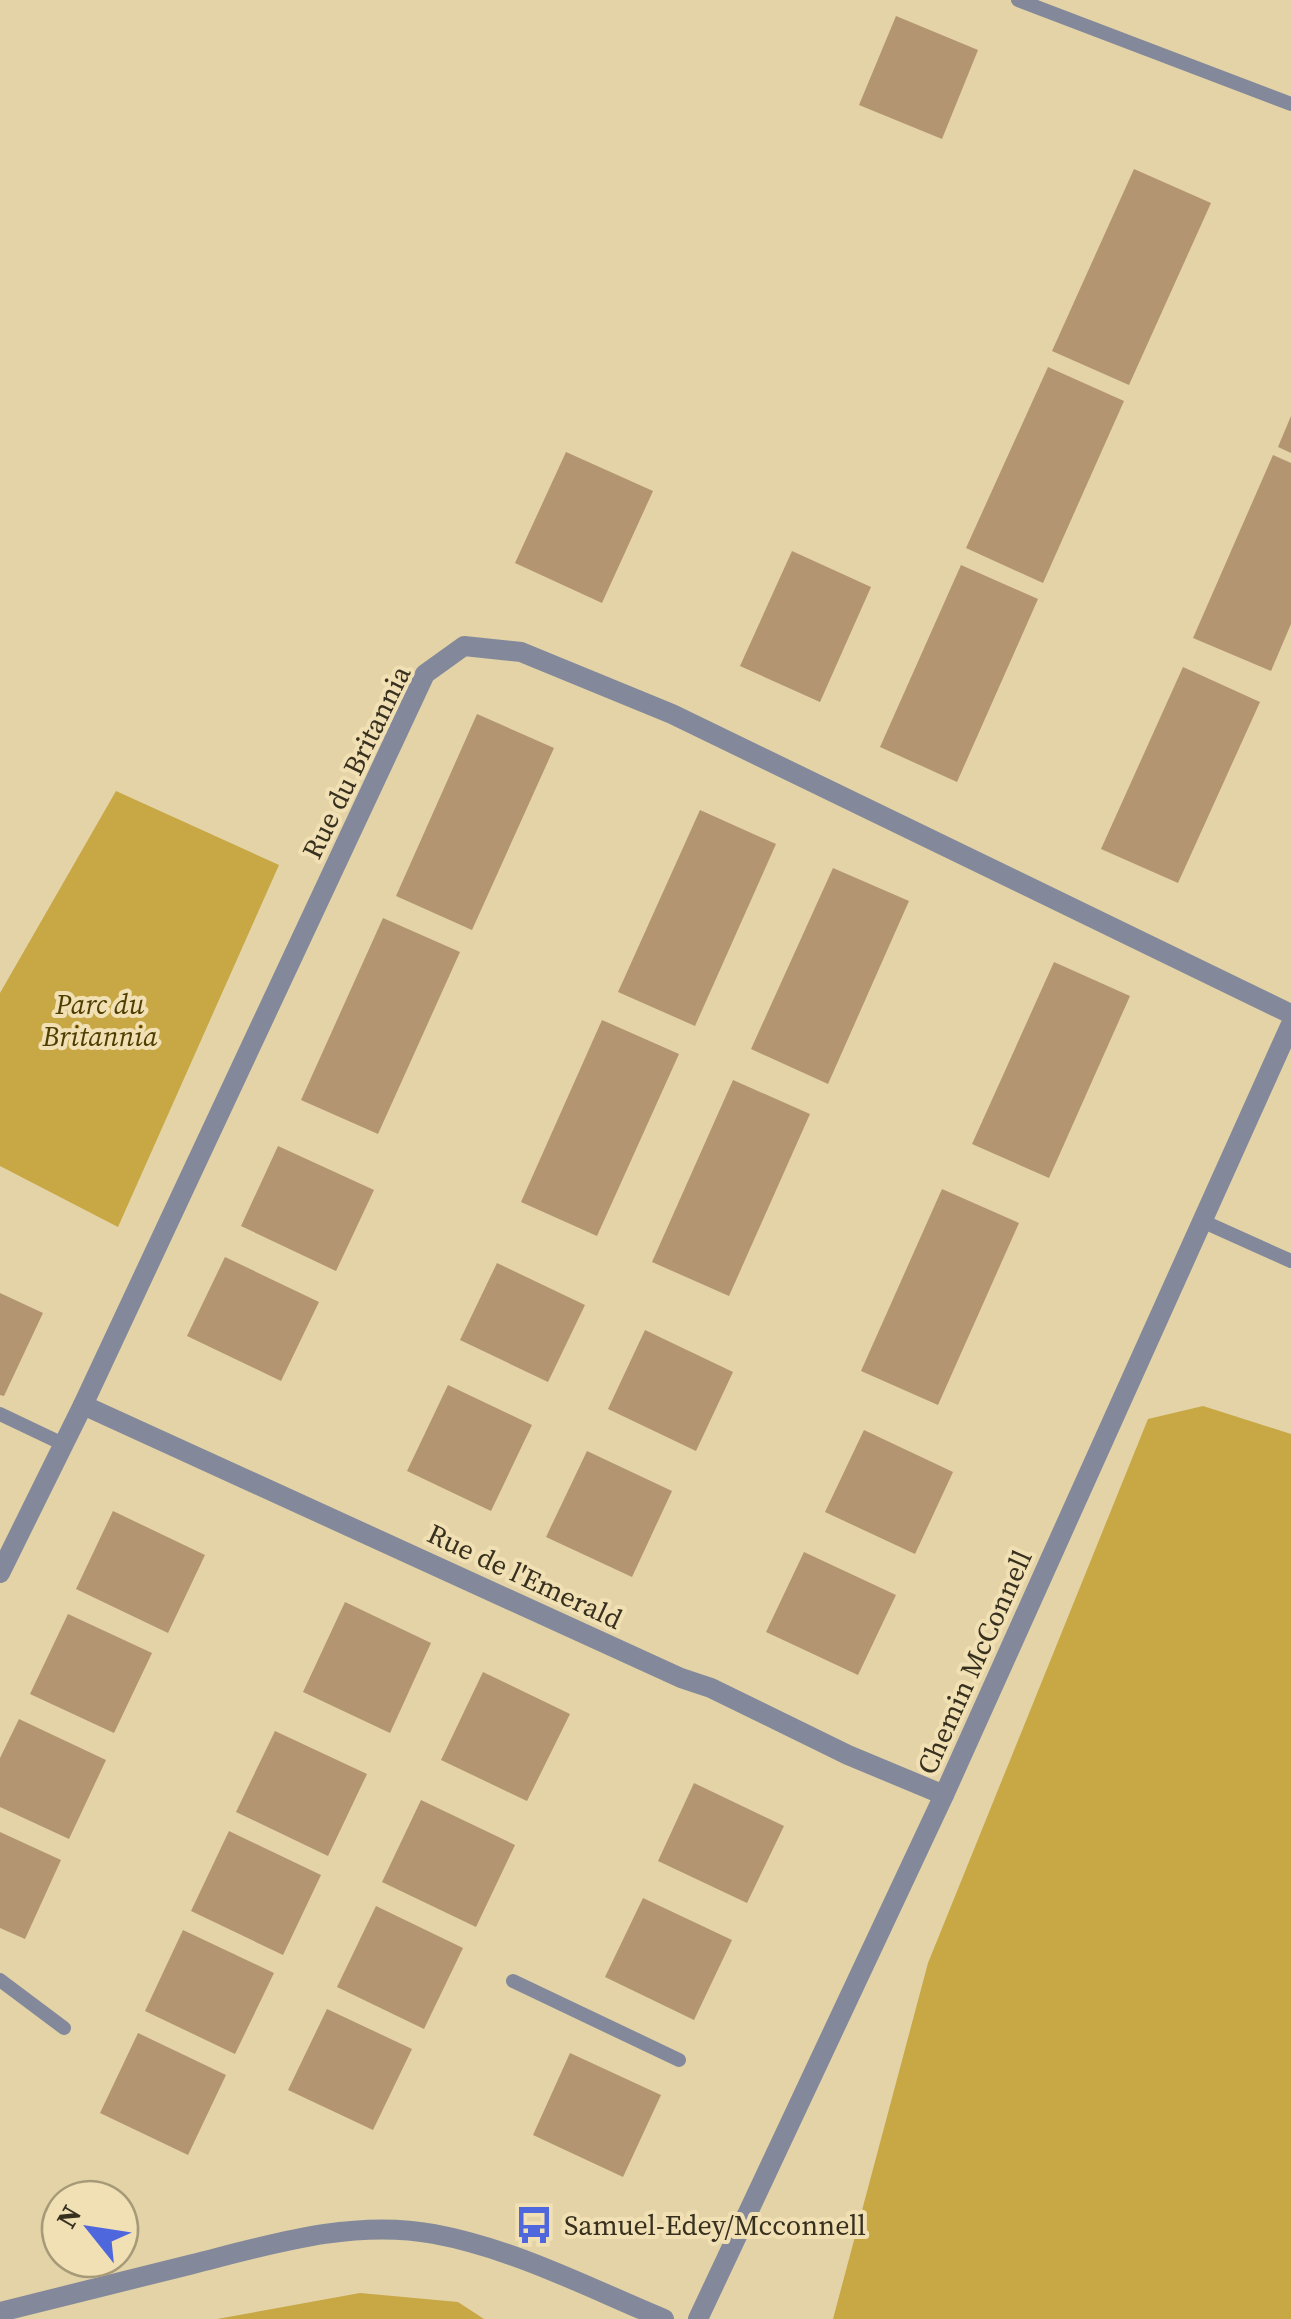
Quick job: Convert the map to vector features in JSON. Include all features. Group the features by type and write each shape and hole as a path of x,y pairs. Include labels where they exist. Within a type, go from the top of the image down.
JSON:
{"street":[{"name":"Rue du Britannia","path":"0,1573 83,1406 425,674 464,646 521,652 661,709 1291,1014"},
{"name":"Chemin McConnell","path":"698,2319 944,1795 1291,1024"},
{"name":"Rue de l'Emerald","path":"83,1406 944,1795"},
{"path":"0,2312 278,2242 333,2232 384,2229 479,2244 664,2319"}],"lane":[{"path":"1018,0 1291,104"},
{"path":"1202,1221 1291,1260"},
{"path":"0,1414 63,1444"},
{"path":"0,1980 64,2028"},
{"path":"512,1981 678,2060"}],"green space":[{"name":"Parc du Britannia","path":"116,791 279,865 118,1227 0,1166 0,993"},
{"path":"1203,1406 1291,1434 1291,2319 833,2319 928,1963 1148,1419"},
{"path":"360,2293 458,2302 484,2319 217,2319"}],"building":[{"path":"896,16 978,50 942,139 859,105"},
{"path":"1134,169 1211,203 1129,385 1052,351"},
{"path":"1048,367 1124,401 1043,583 966,548"},
{"path":"1291,416 1291,453 1278,447"},
{"path":"566,452 653,491 602,603 515,563"},
{"path":"1273,455 1291,463 1291,624 1271,671 1193,638"},
{"path":"792,551 871,587 820,702 740,666"},
{"path":"961,565 1038,599 957,782 880,747"},
{"path":"1183,667 1260,702 1178,883 1101,849"},
{"path":"477,714 554,748 472,930 396,896"},
{"path":"700,810 776,844 695,1026 618,992"},
{"path":"833,868 909,901 828,1084 751,1049"},
{"path":"383,918 460,952 378,1134 301,1100"},
{"path":"1054,962 1130,996 1049,1178 972,1144"},
{"path":"602,1020 679,1054 597,1236 521,1202"},
{"path":"733,1080 810,1114 729,1296 652,1262"},
{"path":"278,1146 374,1190 336,1271 241,1226"},
{"path":"942,1189 1019,1223 938,1405 861,1371"},
{"path":"225,1257 319,1302 281,1381 187,1336"},
{"path":"497,1263 585,1305 548,1382 460,1340"},
{"path":"0,1293 43,1313 4,1396 0,1395"},
{"path":"645,1330 733,1372 696,1451 608,1409"},
{"path":"448,1385 532,1425 491,1511 407,1471"},
{"path":"864,1430 953,1472 915,1554 825,1512"},
{"path":"587,1451 672,1491 632,1577 546,1537"},
{"path":"113,1511 205,1555 168,1633 76,1589"},
{"path":"804,1552 896,1595 858,1675 766,1632"},
{"path":"345,1602 431,1643 390,1733 303,1692"},
{"path":"68,1614 152,1653 114,1733 30,1694"},
{"path":"483,1672 570,1714 527,1801 441,1760"},
{"path":"19,1719 106,1760 69,1839 0,1807 0,1758"},
{"path":"275,1731 367,1774 328,1856 236,1812"},
{"path":"694,1783 784,1826 747,1903 658,1861"},
{"path":"421,1800 515,1845 476,1927 382,1882"},
{"path":"229,1831 321,1875 283,1955 191,1911"},
{"path":"0,1832 61,1860 25,1939 0,1928"},
{"path":"643,1898 732,1940 694,2020 605,1977"},
{"path":"376,1906 463,1948 424,2029 337,1987"},
{"path":"183,1930 274,1973 235,2054 145,2011"},
{"path":"327,2009 412,2049 373,2130 288,2090"},
{"path":"138,2033 226,2075 188,2155 100,2113"},
{"path":"570,2053 661,2095 623,2177 533,2135"}],"place":[{"name":"Samuel-Edey/Mcconnell","path":"534,2225"}]}
